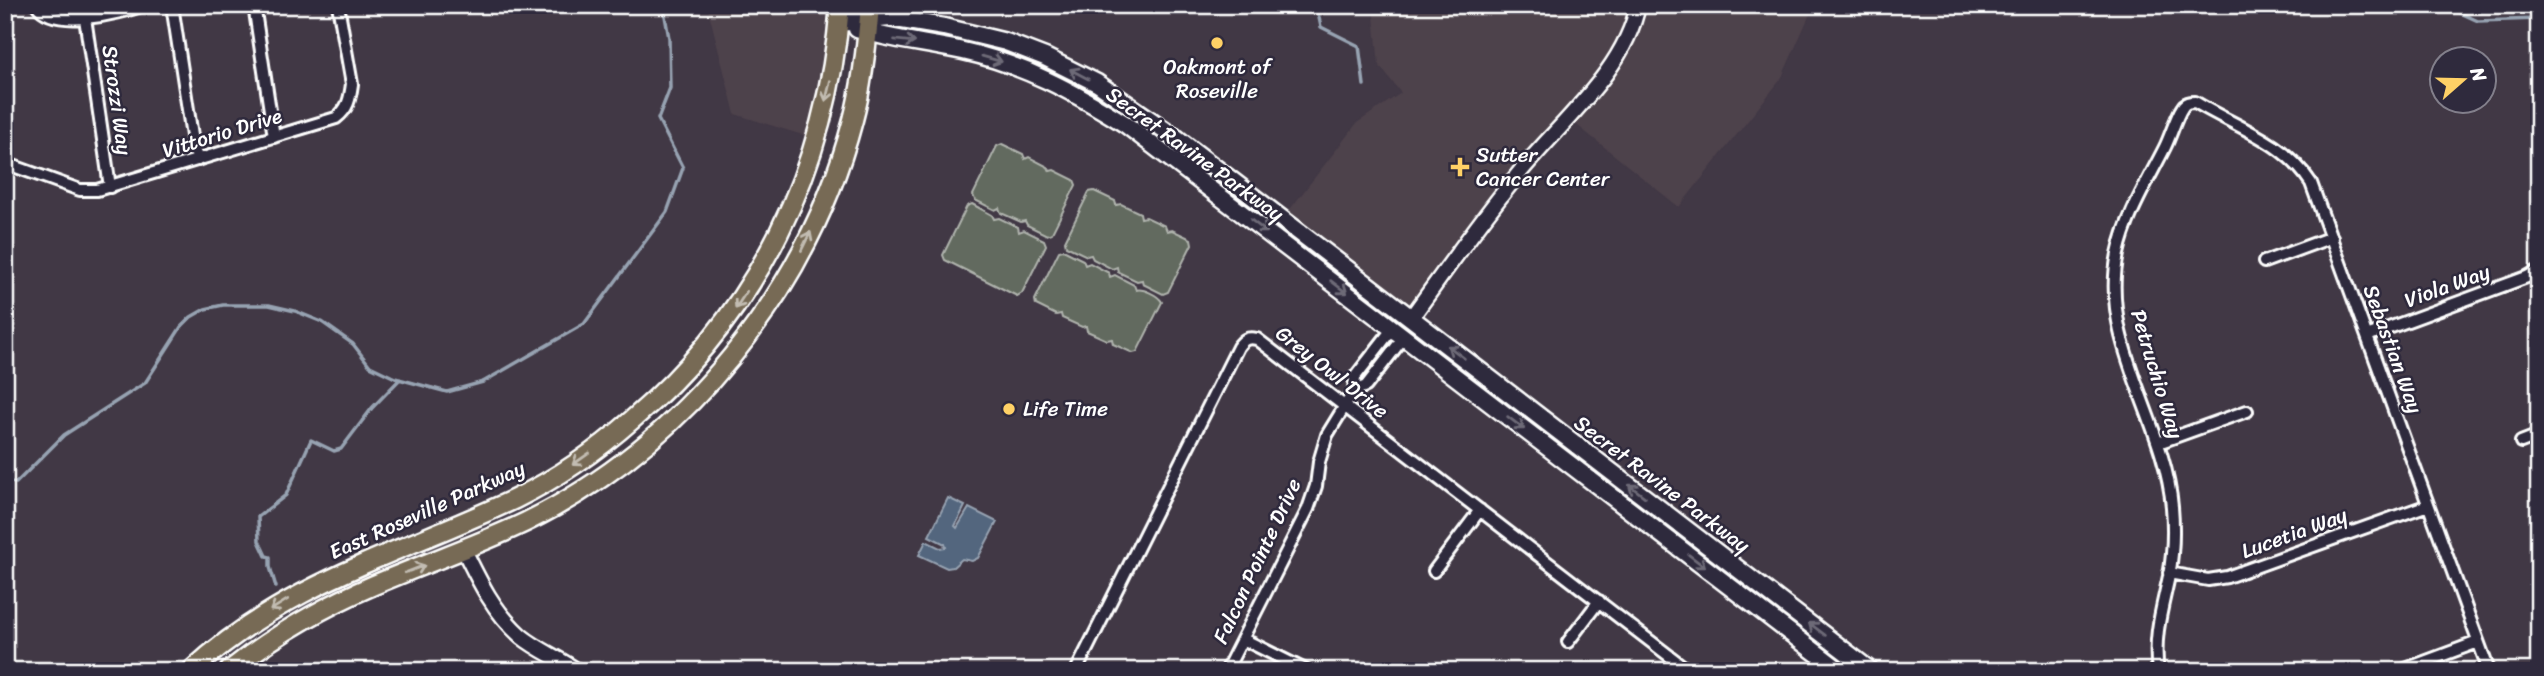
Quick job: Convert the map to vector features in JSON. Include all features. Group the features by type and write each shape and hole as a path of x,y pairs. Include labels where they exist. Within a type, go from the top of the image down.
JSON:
{"main road":[{"name":"Secret Ravine Parkway","path":"839,14 869,19 891,18 1006,42 1060,64 1097,83 1153,121 1871,671"},
{"name":"East Roseville Parkway","path":"191,671 224,643 290,598 338,574 497,507 567,469 611,438 675,381 709,345 739,303 773,245 803,178 826,100 839,14"},
{"name":"Secret Ravine Parkway","path":"869,19 891,40 964,51 1037,75 1069,91 1147,139 1840,671"},
{"path":"235,666 287,630 352,595 464,550 537,516 611,470 688,406 741,346 790,272 830,191 853,120 869,19"},
{"path":"1398,332 1411,318"},
{"path":"464,550 468,536 497,507"}],"street":[{"path":"37,5 48,14 85,18 143,5"},
{"path":"172,5 198,160"},
{"path":"254,5 274,137"},
{"name":"Vittorio Drive","path":"5,163 80,190 110,187 336,118 345,111 351,98 352,84 338,5"},
{"path":"1411,318 1514,179 1602,77 1626,41 1639,5"},
{"name":"Strozzi Way","path":"85,18 110,187"},
{"name":"Sebastian Way","path":"2188,102 2195,102 2287,154 2311,183 2488,671"},
{"name":"Petruchio Way","path":"2158,671 2156,634 2169,573 2172,505 2168,476 2121,335 2116,302 2116,267 2130,218 2182,107 2188,102"},
{"path":"2264,262 2332,237"},
{"name":"Viola Way","path":"2367,336 2527,277 2539,270"},
{"name":"Falcon Pointe Drive","path":"1354,391 1355,377 1371,356 1398,332"},
{"name":"Falcon Pointe Drive","path":"1226,671 1308,509 1316,486 1322,448 1343,405 1354,391 1366,386 1383,365 1398,332"},
{"name":"Grey Owl Drive","path":"1076,671 1243,340 1250,337 1257,339 1689,671"},
{"path":"1371,356 1383,365"},
{"path":"2158,443 2247,411"},
{"path":"2521,442 2539,435"},
{"name":"Lucetia Way","path":"2169,573 2208,580 2227,577 2428,505"},
{"path":"1434,571 1480,510"},
{"path":"464,550 486,594 506,621 537,647 577,671"},
{"path":"1568,642 1599,601"},
{"path":"1243,639 1307,671"},
{"path":"2400,671 2478,642"}],"shaded area":[{"path":"707,5 829,5 817,98 806,136 735,114"},
{"path":"1373,5 1814,5 1781,79 1679,207 1562,113 1508,176 1411,308 1288,212 1357,123 1401,93 1379,65"},
{"path":"1002,144 1023,154 1025,159 1029,157 1048,167 1050,171 1054,170 1074,180 1076,185 1052,233 1047,235 1027,225 1025,221 1021,222 1001,213 999,208 995,210 975,200 973,195 997,146"},
{"path":"1094,191 1115,201 1116,205 1121,204 1140,213 1141,218 1146,217 1165,226 1167,231 1172,230 1191,239 1192,244 1168,292 1163,294 1143,284 1142,280 1137,281 1118,272 1117,267 1112,269 1093,259 1091,255 1087,256 1066,246 1065,241 1089,192"},
{"path":"972,204 992,215 994,219 999,218 1018,227 1019,232 1024,230 1044,240 1046,245 1022,293 1017,296 945,260 943,255 967,206"},
{"path":"1063,250 1083,260 1085,265 1090,263 1109,273 1110,277 1115,275 1134,285 1136,290 1150,293 1162,302 1137,352 1133,353 1113,344 1112,339 1107,340 1087,331 1086,326 1082,327 1062,318 1061,314 1056,315 1036,305 1035,300 1059,251"}],"water":[{"path":"948,498 965,506 955,526 957,528 969,508 997,522 978,558 972,561 962,559 953,567 947,568 919,555 926,541 940,548 946,547 929,536"}],"waterway":[{"path":"5,481 16,483 64,435 145,383 181,327 205,309 223,305 269,305 295,311 322,322 353,344 370,366 395,378 447,392 483,382 584,324 667,212 683,168 658,119 670,88 669,38 663,5"},
{"path":"1330,5 1318,13 1321,27 1359,46 1364,85"},
{"path":"2443,5 2478,21 2539,19"},
{"path":"276,587 270,557 266,556 259,541 258,517 286,495 311,440 334,451 341,449 372,408 400,379"}],"place":[{"name":"Oakmont of Roseville","path":"1217,43"},
{"name":"Sutter Cancer Center","path":"1460,167"},
{"name":"Life Time","path":"1009,409"}]}
